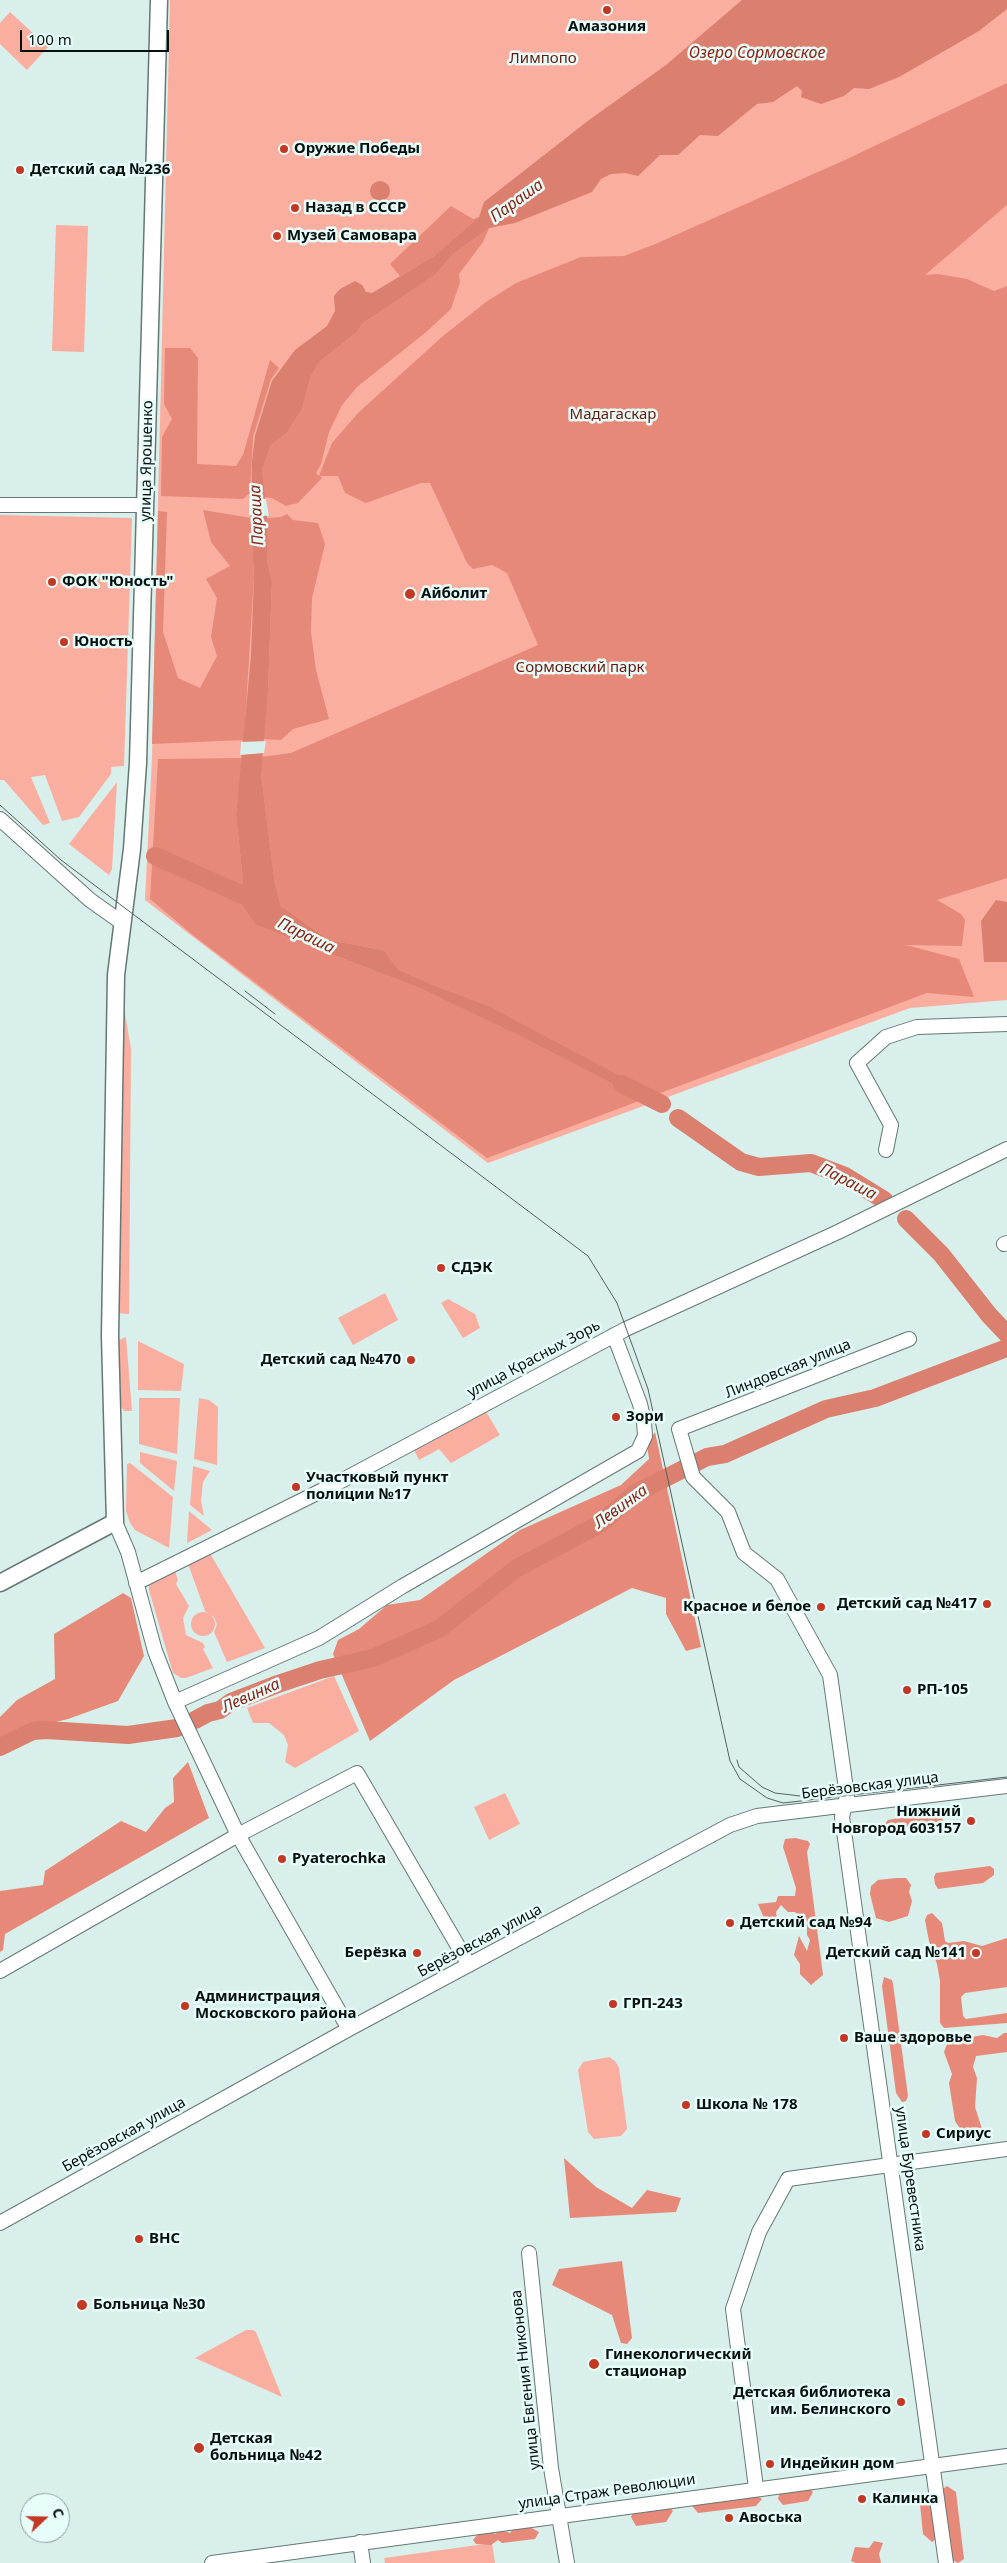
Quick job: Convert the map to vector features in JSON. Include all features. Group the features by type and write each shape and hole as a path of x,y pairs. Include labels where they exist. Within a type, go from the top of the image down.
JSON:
{"main road":[{"name":"улица Ярошенко","path":"115,1522 110,1336 116,975 135,810 146,505 159,0"},
{"path":"0,1584 115,1522"}],"street":[{"path":"0,505 146,505"},
{"path":"0,820 90,900 122,922"},
{"path":"886,1150 891,1125 857,1064 886,1037 917,1027 1007,1024"},
{"name":"улица Красных Зорь","path":"136,1583 341,1481 614,1335 838,1232 1007,1149"},
{"path":"175,1702 319,1638 403,1586 638,1451 645,1436 644,1422 640,1404 614,1335"},
{"name":"Линдовская улица","path":"679,1429 909,1339"},
{"name":"улица Буревестника","path":"679,1429 693,1477 728,1512 744,1553 777,1579 830,1675 847,1796 842,1817 946,2560"},
{"path":"115,1522 128,1552 155,1651 175,1702 238,1835 349,2029"},
{"path":"0,1971 238,1835 357,1773 470,1965"},
{"name":"Берёзовская улица","path":"0,2222 349,2029 730,1825 756,1816 1007,1786"},
{"path":"756,2488 733,2309 759,2232 788,2179 1007,2149"},
{"name":"улица Евгения Никонова","path":"529,2254 551,2468 567,2563"},
{"name":"улица Страж Революции","path":"212,2563 756,2488 1007,2456"},
{"path":"360,2542 363,2563"}],"green space":[{"name":"Сормовский парк","path":"170,0 1007,0 1007,1000 910,1008 488,1163 145,900 152,758"},
{"path":"10,12 48,47 27,70 0,44 0,23"},
{"name":"Сормовский парк","path":"1007,83 1007,205 925,275 938,274 967,279 994,291 1007,286 1007,878 937,900 961,914 965,920 962,946 906,945 959,959 974,997 927,993 487,1158 194,936 150,899 158,759 242,758 236,815 243,880 239,901 256,925 422,989 649,1092 489,1006 399,970 383,950 329,940 281,906 275,884 261,773 261,757 291,753 538,645 507,573 492,565 473,569 467,563 430,483 421,483 366,503 345,493 338,476 320,476 322,478 298,503 286,506 272,498 263,497 262,470 271,445 287,433 302,409 311,376 319,362 357,332 362,324 436,274 452,255 489,228 483,242 459,274 460,282 451,309 425,333 357,387 342,405 329,432 321,464 316,473 319,476 332,443 358,413 443,336 486,302 516,283 581,257 624,256 653,245 845,160"},
{"path":"451,206 473,219 479,217 434,256 400,276 390,264"},
{"path":"56,225 88,226 84,352 52,351"},
{"path":"165,348 190,348 198,358 197,464 236,466 243,455 270,360 279,368 271,379 253,437 250,493 243,499 161,496 162,437 172,419 164,404"},
{"path":"203,510 251,518 254,577 244,740 152,744 158,511 167,512 163,632 178,678 200,688 217,656 211,637 217,598 206,579 230,566 211,542"},
{"path":"287,514 293,520 318,523 325,544 312,598 311,632 316,670 329,719 293,729 281,740 263,739 268,692 272,581 267,560 267,518 281,517"},
{"name":"Юность","path":"0,515 132,518 124,766 111,767 111,774 79,817 62,821 45,775 31,777 50,823 43,825 4,780 0,780"},
{"path":"117,782 112,869 109,875 69,844"},
{"path":"123,1002 131,1049 129,1314 116,1313"},
{"path":"385,1293 398,1320 353,1345 338,1318"},
{"path":"448,1299 475,1314 480,1328 463,1338 441,1303"},
{"path":"126,1337 132,1411 124,1411 121,1406 116,1345 119,1340"},
{"path":"138,1341 184,1364 181,1391 138,1390"},
{"path":"139,1398 180,1398 177,1454 139,1444"},
{"path":"199,1398 209,1400 218,1407 217,1465 194,1459"},
{"path":"485,1410 500,1435 451,1463 439,1449 419,1460 414,1450"},
{"path":"655,1432 701,1647 686,1651 666,1614 666,1598 632,1588 454,1680 370,1741 333,1654 338,1640 359,1629 387,1605 420,1600 520,1530 621,1485 649,1459 647,1444"},
{"path":"140,1452 177,1461 174,1491 140,1463"},
{"path":"130,1463 173,1497 169,1548 135,1530 130,1523 126,1511 127,1464"},
{"path":"193,1466 210,1471 203,1482 201,1501 204,1516 190,1505"},
{"path":"189,1511 212,1530 187,1543"},
{"path":"208,1550 265,1648 227,1662 214,1632 217,1624 214,1617 205,1611 187,1561"},
{"path":"175,1571 178,1580 176,1584 189,1606 183,1618 186,1635 203,1643 205,1647 203,1649 213,1668 186,1678 181,1678 173,1673 149,1590 149,1585"},
{"path":"123,1593 131,1598 144,1656 118,1701 68,1719 31,1728 0,1743 0,1717 17,1700 55,1679 54,1634"},
{"path":"203,1612 211,1616 215,1624 211,1632 203,1636 195,1632 191,1624 195,1616"},
{"path":"334,1676 359,1731 295,1768 285,1762 288,1745 284,1735 269,1723 253,1723 247,1708"},
{"path":"188,1762 209,1818 5,1934 3,1950 0,1952 0,1891 43,1885 45,1871 121,1821 146,1832 165,1808 174,1802 173,1778"},
{"path":"505,1793 520,1824 489,1840 474,1807"},
{"path":"933,1812 941,1813 943,1821 885,1830 884,1825 888,1820"},
{"path":"795,1838 808,1841 810,1844 807,1852 823,1975 811,1985 800,1974 800,1964 794,1955 799,1936 807,1951 810,1940 807,1935 807,1922 802,1920 795,1912 788,1912 781,1905 776,1912 777,1919 764,1918 758,1904 776,1902 778,1896 795,1896 796,1888 783,1847 785,1839"},
{"path":"990,1866 994,1869 994,1875 983,1883 938,1889 935,1884 934,1877 936,1873"},
{"path":"906,1878 911,1885 909,1892 912,1901 908,1916 889,1922 876,1918 870,1894 871,1886 878,1880"},
{"path":"932,1913 942,1923 945,1941 948,1943 964,1941 982,1946 1007,1938 1007,1987 965,1993 961,1997 963,2016 966,2019 1007,2013 1007,2023 944,2028 940,2023 940,1981 925,1920 927,1915"},
{"path":"884,1977 892,1980 893,1984 908,2096 906,2101 902,2102 896,2093 882,1986"},
{"path":"1007,2033 1007,2052 976,2056 973,2067 977,2078 975,2107 982,2129 972,2135 961,2130 955,2121 949,2083 952,2074 944,2052 948,2041 983,2035 997,2038"},
{"path":"609,2057 615,2061 619,2068 627,2129 621,2136 594,2139 588,2132 578,2070 583,2062"},
{"path":"564,2158 596,2187 632,2208 647,2190 681,2198 676,2212 570,2218"},
{"path":"622,2261 632,2338 627,2344 621,2343 612,2315 552,2285 559,2269"},
{"path":"246,2330 256,2332 282,2397 195,2358"},
{"path":"806,2485 813,2492 808,2501 783,2505 778,2499 780,2491"},
{"path":"947,2486 956,2492 964,2559 958,2563 949,2558 940,2491"},
{"path":"752,2492 762,2499 756,2506 698,2513 692,2506 697,2499"},
{"path":"928,2497 935,2502 939,2537 932,2542 923,2534 920,2504"},
{"path":"666,2504 673,2511 666,2522 636,2526 631,2517 635,2508"},
{"path":"530,2527 539,2532 535,2539 502,2543 498,2540 491,2545 476,2544 473,2540 477,2535 491,2531 495,2534 501,2530 510,2533 514,2528"},
{"path":"874,2541 883,2543 879,2554 881,2563 856,2563 851,2561 855,2547 869,2548"},
{"path":"492,2543 495,2563 385,2563 384,2558"}],"water":[{"name":"Озеро Сормовское","path":"742,0 1007,0 1007,9 979,31 899,77 869,89 854,88 844,96 821,104 801,97 802,91 797,86 773,102 757,104 718,136 700,135 678,155 660,155 638,176 625,173 611,174 601,179 592,192 515,223 489,228 452,255 436,274 362,324 357,332 319,362 311,376 302,409 287,433 271,445 262,470 267,518 267,560 272,581 268,692 261,773 275,884 281,906 329,940 383,950 399,970 489,1006 650,1092 639,1097 521,1036 422,989 256,925 239,901 243,880 236,815 251,656 254,577 251,518 252,461 255,436 272,381 295,350 327,326 335,311 334,296 340,289 355,281 362,285 366,292 372,293 434,256 479,217 484,202 589,120 666,65"},
{"path":"380,181 387,184 390,191 387,198 380,201 373,198 370,191 373,184"},
{"path":"996,900 1007,902 1007,962 984,962 981,921"}],"pier":[{"path":"249,498 266,499 269,516 249,515"},
{"path":"266,741 264,753 240,755 241,742"}],"waterway":[{"path":"155,856 261,903"},
{"name":"Параша","path":"622,1084 662,1104"},
{"name":"Параша","path":"678,1118 741,1162 759,1167 811,1163 845,1176 884,1200"},
{"name":"Параша","path":"906,1219 941,1254 989,1315 1007,1334"},
{"name":"Левинка","path":"195,1720 208,1713 220,1710 231,1702 278,1684 320,1670 373,1658 439,1629 517,1568 600,1524 634,1494 707,1457 725,1454 826,1409 875,1398 1007,1348"},
{"name":"Левинка","path":"0,1747 33,1731 46,1730 128,1735 177,1728"}],"tram line":[{"path":"0,805 61,860 588,1256 617,1303 648,1389 730,1761 740,1779 767,1798 783,1803 1007,1777"},
{"path":"245,991 275,1014"},
{"path":"737,1760 739,1767 762,1787 775,1793 800,1796"}],"place":[{"name":"Амазония","path":"607,10"},
{"name":"Оружие Победы","path":"284,149"},
{"name":"Детский сад №236","path":"20,170"},
{"name":"Назад в СССР","path":"295,208"},
{"name":"Музей Самовара","path":"277,236"},
{"name":"ФОК \"Юность\"","path":"52,582"},
{"name":"Айболит","path":"410,594"},
{"name":"Юность","path":"64,642"},
{"name":"СДЭК","path":"441,1268"},
{"name":"Детский сад №470","path":"411,1360"},
{"name":"Зори","path":"616,1417"},
{"name":"Участковый пункт полиции №17","path":"296,1487"},
{"name":"Детский сад №417","path":"987,1604"},
{"name":"Красное и белое","path":"821,1607"},
{"name":"РП-105","path":"907,1690"},
{"name":"Нижний Новгород 603157","path":"971,1821"},
{"name":"Pyaterochka","path":"282,1859"},
{"name":"Детский сад №94","path":"730,1923"},
{"name":"Берёзка","path":"417,1953"},
{"name":"Детский сад №141","path":"976,1953"},
{"name":"ГРП-243","path":"613,2004"},
{"name":"Администрация Московского района","path":"185,2006"},
{"name":"Ваше здоровье","path":"844,2038"},
{"name":"Школа № 178","path":"686,2105"},
{"name":"Сириус","path":"926,2134"},
{"name":"ВНС","path":"139,2239"},
{"name":"Больница №30","path":"82,2305"},
{"name":"Гинекологический стационар","path":"594,2364"},
{"name":"Детская библиотека им. Белинского","path":"901,2402"},
{"name":"Детская больница №42","path":"199,2448"},
{"name":"Индейкин дом","path":"770,2464"},
{"name":"Калинка","path":"862,2499"},
{"name":"Авоська","path":"729,2518"}],"park label":[{"name":"Лимпопо","path":"543,59"},
{"name":"Мадагаскар","path":"613,415"}]}
